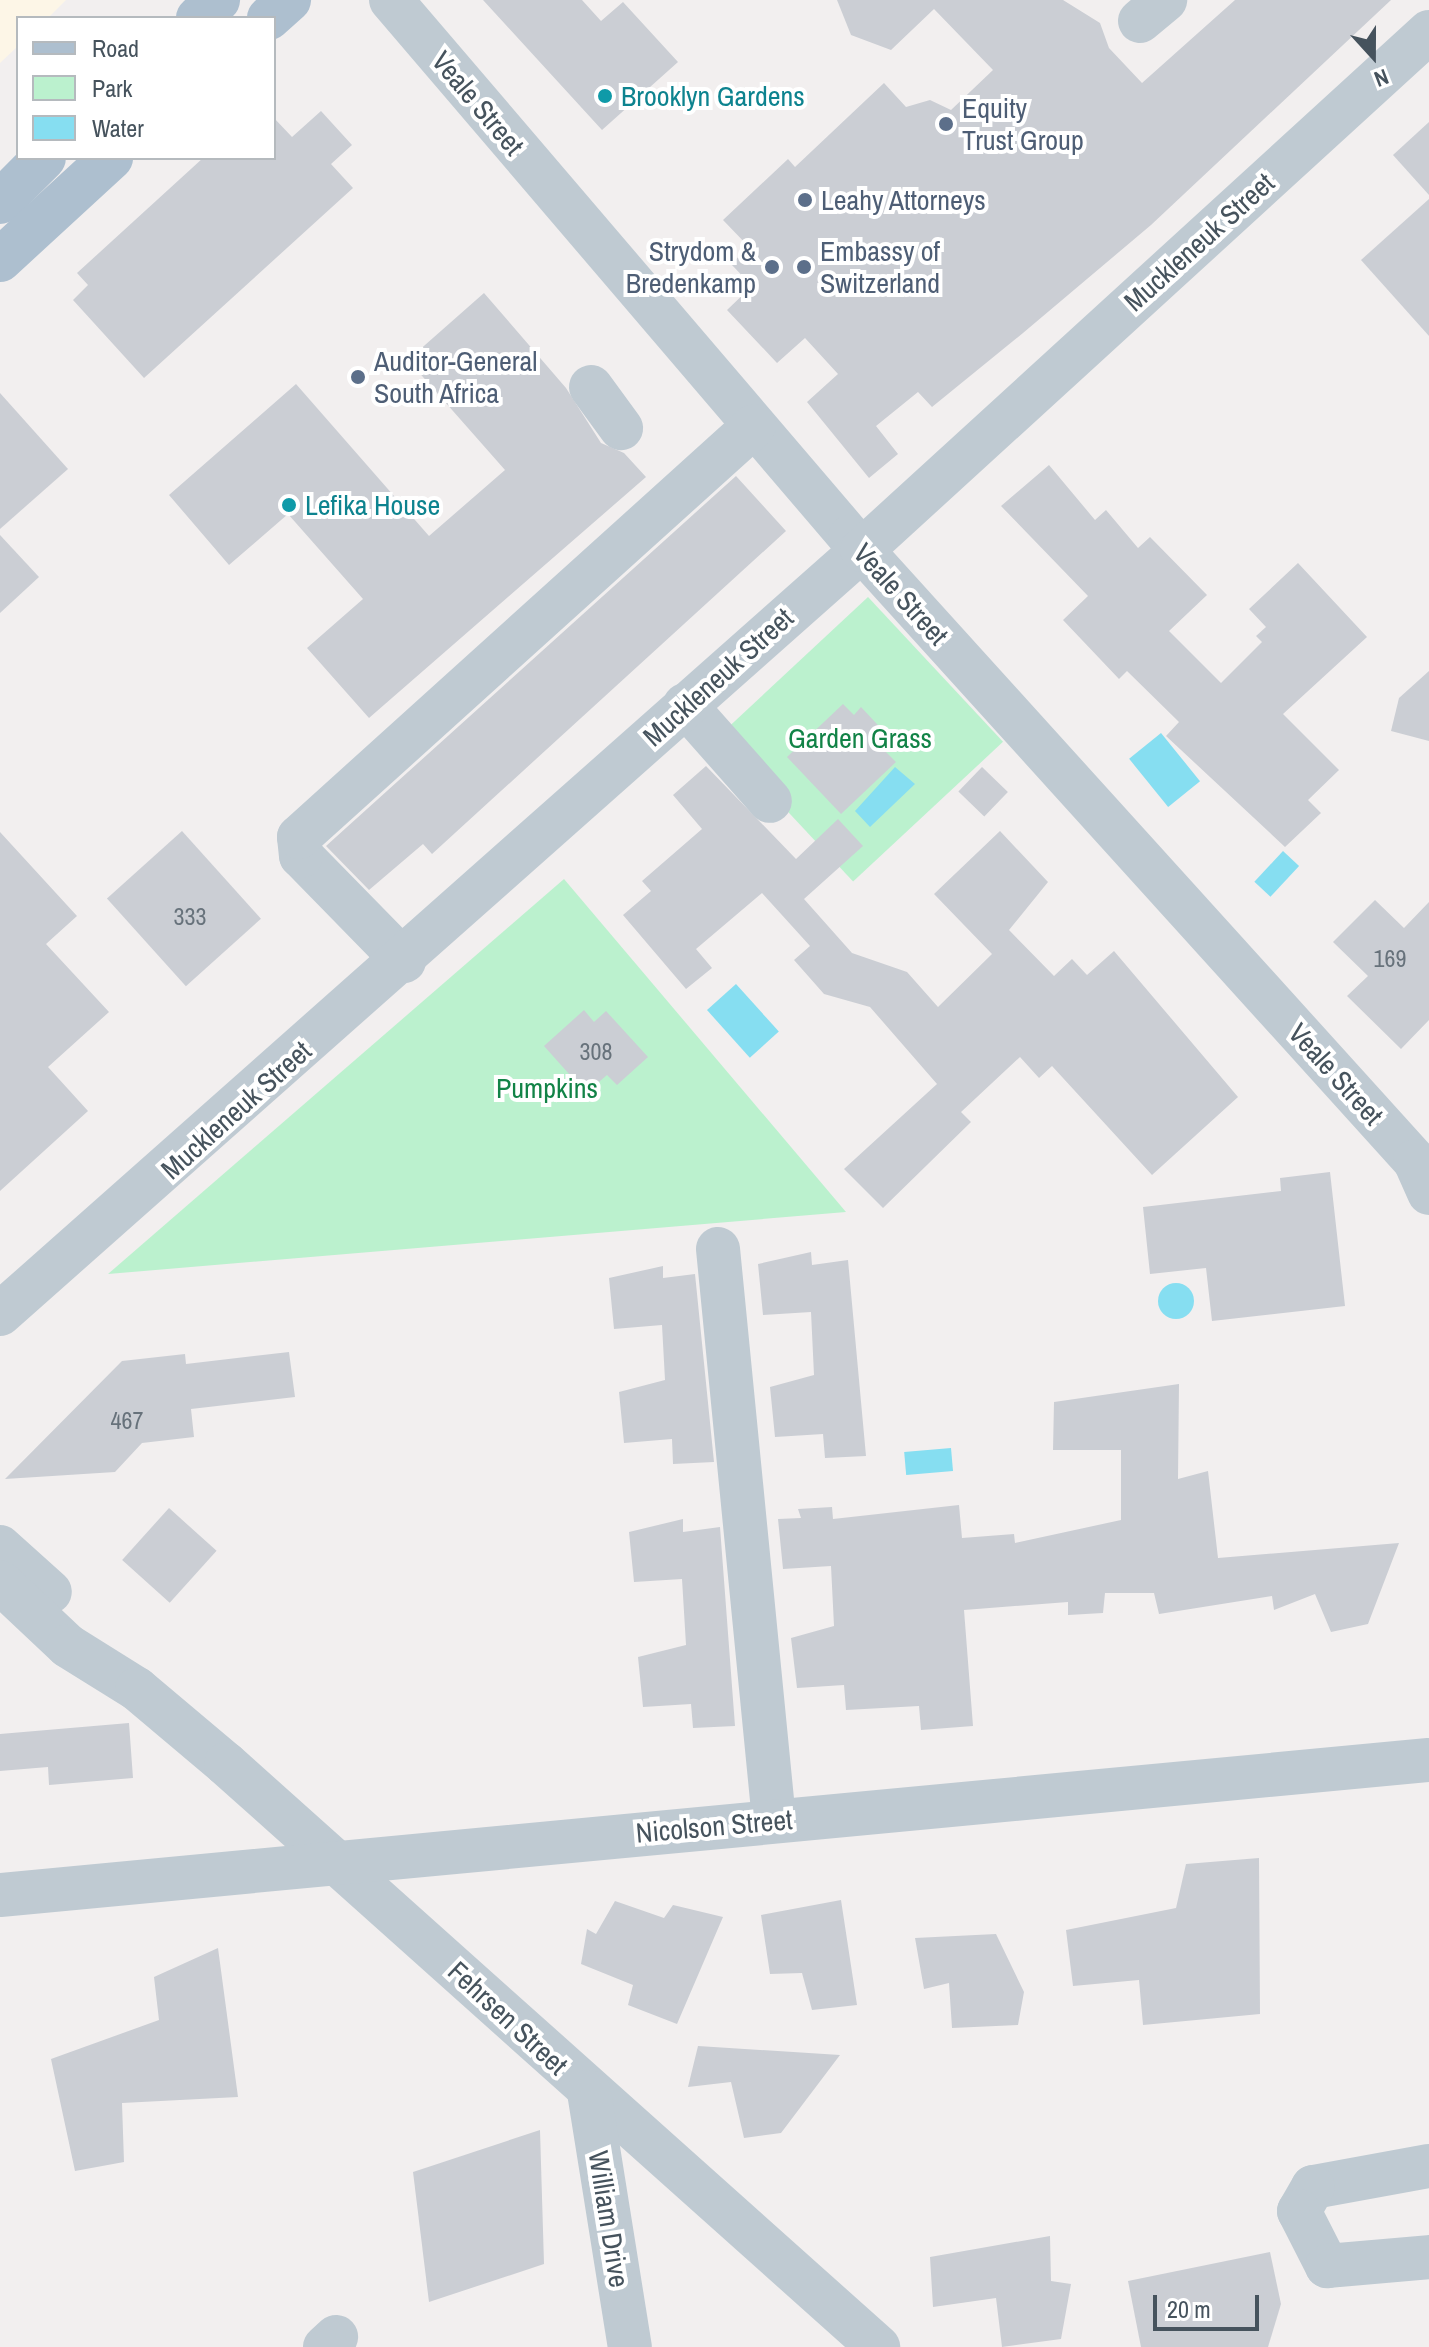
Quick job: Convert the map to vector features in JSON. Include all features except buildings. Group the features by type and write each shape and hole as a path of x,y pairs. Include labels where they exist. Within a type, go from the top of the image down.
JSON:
{"main road":[{"path":"200,16 218,0"},
{"path":"271,16 289,0"},
{"path":"0,202 42,160"},
{"path":"0,260 109,160"}],"street":[{"name":"Veale Street","path":"391,0 862,550 1428,1180"},
{"name":"Muckleneuk Street","path":"0,1314 404,961 685,705 862,550 1429,32"},
{"path":"591,387 621,428"},
{"path":"404,961 301,856 299,837 754,426"},
{"path":"685,705 770,801"},
{"path":"718,1249 774,1820"},
{"name":"Fehrsen Street","path":"0,1547 137,1689 878,2347"},
{"name":"Fehrsen Street","path":"0,1582 68,1646 137,1689"},
{"name":"Nicolson Street","path":"0,1895 333,1861 1429,1760"},
{"name":"William Drive","path":"589,2092 630,2347"},
{"path":"1429,2166 1313,2187 1299,2211 1327,2266 1429,2257"}],"shaded area":[{"path":"0,0 66,0 50,16 16,16 16,48 0,63"}],"green space":[{"name":"Garden Grass","path":"868,597 1003,742 853,882 718,737"},
{"name":"Pumpkins","path":"564,879 846,1212 108,1274"}],"water":[{"path":"1161,733 1200,781 1168,807 1129,759"},
{"path":"895,767 915,784 870,827 855,811"},
{"path":"1283,851 1299,866 1270,897 1254,882"},
{"path":"736,984 779,1032 750,1058 707,1010"},
{"path":"1176,1283 1189,1288 1194,1301 1189,1314 1176,1319 1163,1314 1158,1301 1163,1288"},
{"path":"951,1448 953,1471 906,1475 904,1452"}],"place":[{"name":"Brooklyn Gardens","path":"605,96"},
{"name":"Equity Trust Group","path":"946,124"},
{"name":"Leahy Attorneys","path":"805,200"},
{"name":"Strydom & Bredenkamp","path":"772,267"},
{"name":"Embassy of Switzerland","path":"804,267"},
{"name":"Auditor-General South Africa","path":"358,377"},
{"name":"Lefika House","path":"289,505"}]}
